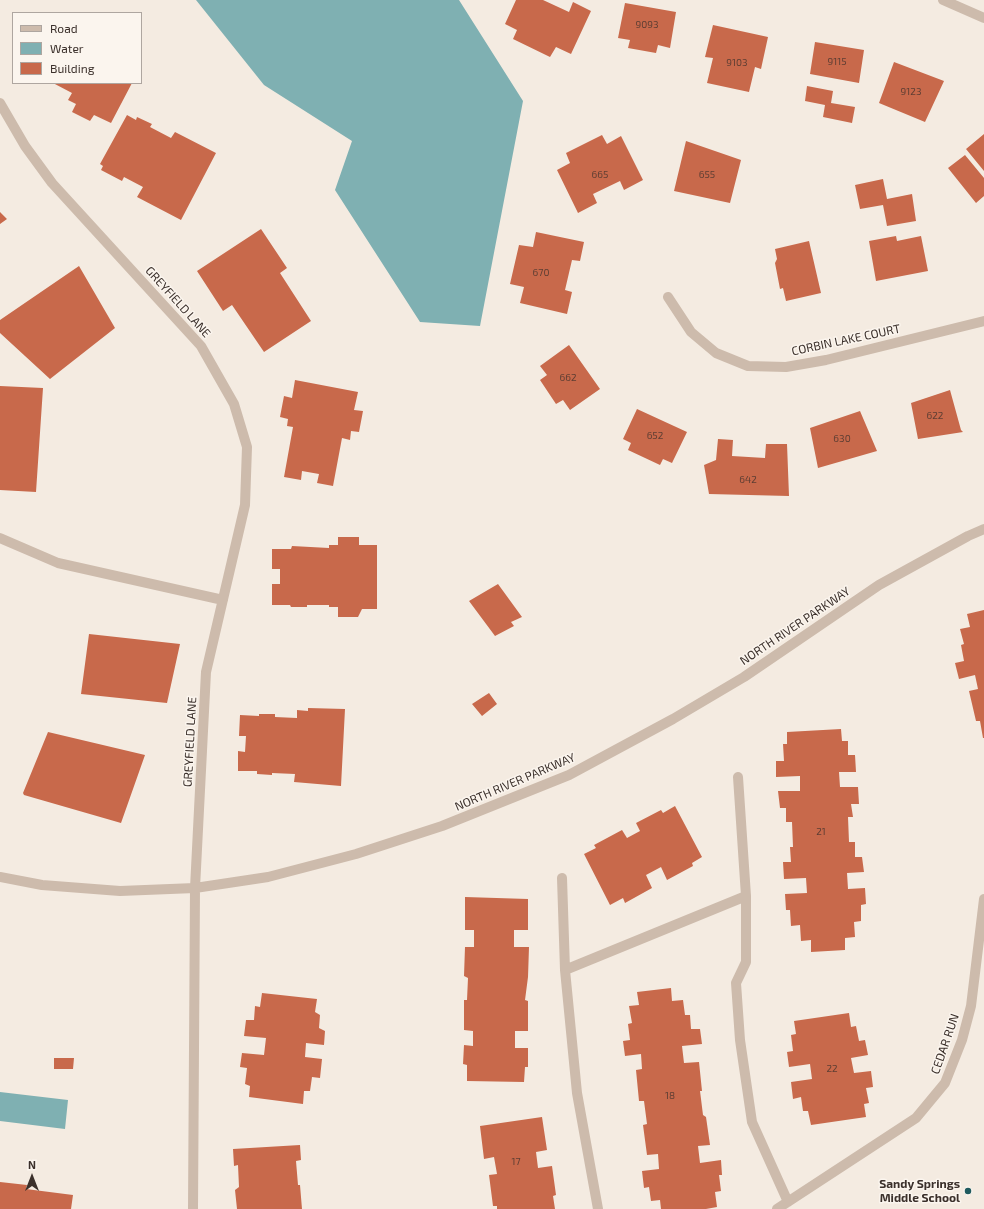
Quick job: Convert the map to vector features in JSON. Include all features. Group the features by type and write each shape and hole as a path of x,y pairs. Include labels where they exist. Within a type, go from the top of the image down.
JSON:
{"street":[{"path":"943,0 984,18"},
{"name":"GREYFIELD LANE","path":"0,103 25,146 52,183 201,346 234,404 247,447 245,505 206,672 195,888 193,1209"},
{"name":"CORBIN LAKE COURT","path":"668,297 691,332 716,353 748,366 786,367 826,360 984,321"},
{"name":"NORTH RIVER PARKWAY","path":"0,877 42,885 120,891 195,888 268,876 356,854 442,826 569,775 673,719 737,680 879,585 968,536 984,529"},
{"path":"0,538 58,563 223,600"},
{"path":"738,777 746,896 746,962 736,983 741,1048 752,1122 788,1202"},
{"path":"562,878 565,970 577,1093 598,1209"},
{"path":"565,970 746,896"},
{"name":"CEDAR RUN","path":"777,1209 916,1118 945,1083 962,1040 971,1006 984,899"}],"water":[{"path":"196,0 459,0 523,101 480,326 420,322 335,190 352,141 264,85"},
{"path":"0,1092 68,1100 65,1129 0,1121"}],"building":[{"path":"516,0 543,0 569,12 573,2 591,11 571,54 556,47 550,57 513,39 517,30 505,24"},
{"path":"625,3 676,12 670,48 658,45 656,53 628,48 630,40 618,38"},
{"path":"713,25 768,37 761,69 755,67 749,92 707,83 713,58 705,57"},
{"path":"815,42 864,50 859,83 810,74"},
{"path":"894,62 944,81 925,122 879,103"},
{"path":"55,84 131,84 111,123 94,115 90,121 72,112 76,104 68,100 72,93"},
{"path":"807,86 833,91 831,103 855,107 852,123 823,117 825,105 805,101"},
{"path":"127,115 136,120 137,117 152,124 150,127 171,138 175,132 216,153 181,220 137,197 143,187 124,177 122,181 101,170 103,166 100,164"},
{"path":"984,134 984,171 966,149"},
{"path":"602,135 607,144 621,136 643,180 624,190 620,181 593,194 597,203 578,213 557,170 570,163 566,153"},
{"path":"686,141 741,160 730,203 674,191"},
{"path":"965,155 984,178 984,196 976,203 948,168"},
{"path":"883,179 887,199 912,194 916,221 887,226 883,205 860,209 855,185"},
{"path":"0,212 7,219 0,224"},
{"path":"261,229 287,268 280,273 311,321 264,352 232,305 223,311 197,271"},
{"path":"536,232 584,242 580,261 572,260 565,290 572,292 567,314 520,303 524,287 510,284 519,245 533,247"},
{"path":"896,236 897,241 921,236 928,271 876,281 869,241"},
{"path":"809,241 821,293 786,301 783,288 780,289 775,263 777,259 775,249"},
{"path":"79,266 115,328 50,379 0,333 0,320"},
{"path":"569,345 600,389 570,410 563,400 556,404 540,380 547,375 540,366"},
{"path":"295,380 358,392 354,410 363,411 359,432 351,431 350,440 342,438 333,486 317,483 319,474 302,471 301,480 284,477 293,427 287,426 288,419 280,417 284,396 292,398"},
{"path":"0,386 43,388 36,492 0,490"},
{"path":"950,390 961,430 963,432 918,439 911,403"},
{"path":"637,409 687,432 672,463 663,459 660,465 628,450 631,443 623,439"},
{"path":"860,411 877,451 818,468 810,428"},
{"path":"718,439 733,440 732,456 765,458 766,444 787,444 789,496 709,494 704,465 716,460"},
{"path":"338,537 359,537 359,545 377,545 377,609 362,609 358,617 338,617 338,607 329,607 329,605 291,607 290,605 272,605 272,584 280,584 280,569 272,569 272,549 291,549 292,546 329,548 329,545 338,545"},
{"path":"498,584 522,617 511,622 514,626 495,636 469,601"},
{"path":"984,610 983,738 980,721 976,721 969,691 978,689 975,675 959,679 955,663 964,661 961,645 964,644 960,629 970,627 967,614"},
{"path":"89,634 180,644 167,703 81,694"},
{"path":"489,693 497,704 482,716 472,704"},
{"path":"308,708 345,709 341,786 294,782 295,774 272,773 272,775 257,774 257,771 238,771 238,751 245,752 246,736 239,736 240,715 259,716 259,714 275,714 275,717 297,718 297,710 308,711"},
{"path":"841,729 842,741 848,741 848,755 855,755 856,772 839,772 840,787 858,787 859,804 851,804 853,817 848,817 849,842 855,842 855,857 862,857 864,872 847,873 848,889 865,888 866,904 861,905 861,921 854,922 855,937 845,938 845,950 811,952 811,940 801,941 800,925 791,926 790,910 786,910 785,894 807,893 806,878 784,879 783,862 791,862 790,847 793,847 792,822 786,822 786,808 780,808 778,791 800,791 800,776 776,777 776,761 784,761 783,744 787,744 787,732"},
{"path":"48,732 145,755 121,823 24,795 23,793"},
{"path":"675,806 702,857 692,863 693,866 667,880 661,867 646,875 652,888 625,903 623,898 610,905 584,854 596,848 594,845 622,830 627,838 640,831 636,823 661,810 663,813"},
{"path":"465,897 528,899 528,930 514,930 514,947 529,947 528,977 525,1000 528,1001 528,1031 515,1031 515,1048 528,1048 528,1067 525,1067 524,1082 467,1081 467,1065 463,1064 464,1045 473,1046 473,1031 464,1030 464,1000 467,1000 468,978 464,976 465,947 474,947 474,930 465,930"},
{"path":"671,988 672,1001 683,1000 685,1015 690,1015 691,1029 700,1029 702,1044 682,1046 684,1063 699,1062 703,1115 706,1117 710,1145 698,1146 700,1163 721,1160 722,1175 719,1175 721,1191 715,1192 717,1207 706,1209 661,1209 660,1200 651,1201 649,1187 644,1188 642,1171 659,1169 658,1154 647,1155 643,1125 647,1124 644,1101 639,1101 636,1070 642,1069 641,1054 625,1056 623,1041 630,1040 628,1024 632,1023 629,1006 639,1005 637,992"},
{"path":"262,993 317,999 315,1012 320,1015 319,1028 325,1031 324,1045 306,1043 305,1057 322,1059 320,1078 312,1077 310,1091 304,1091 303,1104 249,1097 250,1086 245,1084 247,1068 240,1067 242,1053 264,1055 266,1038 244,1036 246,1020 254,1020 255,1006 260,1007"},
{"path":"849,1013 851,1027 856,1026 859,1041 865,1040 868,1055 851,1058 854,1073 871,1071 873,1087 866,1088 869,1103 864,1104 866,1117 811,1125 808,1111 803,1111 801,1097 793,1099 791,1082 812,1079 810,1064 789,1067 787,1052 793,1051 791,1035 796,1034 794,1021"},
{"path":"54,1058 74,1058 73,1069 54,1069"},
{"path":"542,1117 547,1150 536,1152 538,1168 552,1166 556,1195 553,1196 555,1209 497,1209 497,1206 493,1206 489,1175 497,1174 494,1157 484,1159 480,1126"},
{"path":"300,1145 301,1160 296,1161 302,1209 237,1209 235,1190 239,1187 238,1165 234,1166 233,1149"},
{"path":"0,1182 27,1185 26,1189 73,1195 71,1209 0,1209"}],"place":[{"name":"Sandy Springs Middle School","path":"968,1191"}]}
